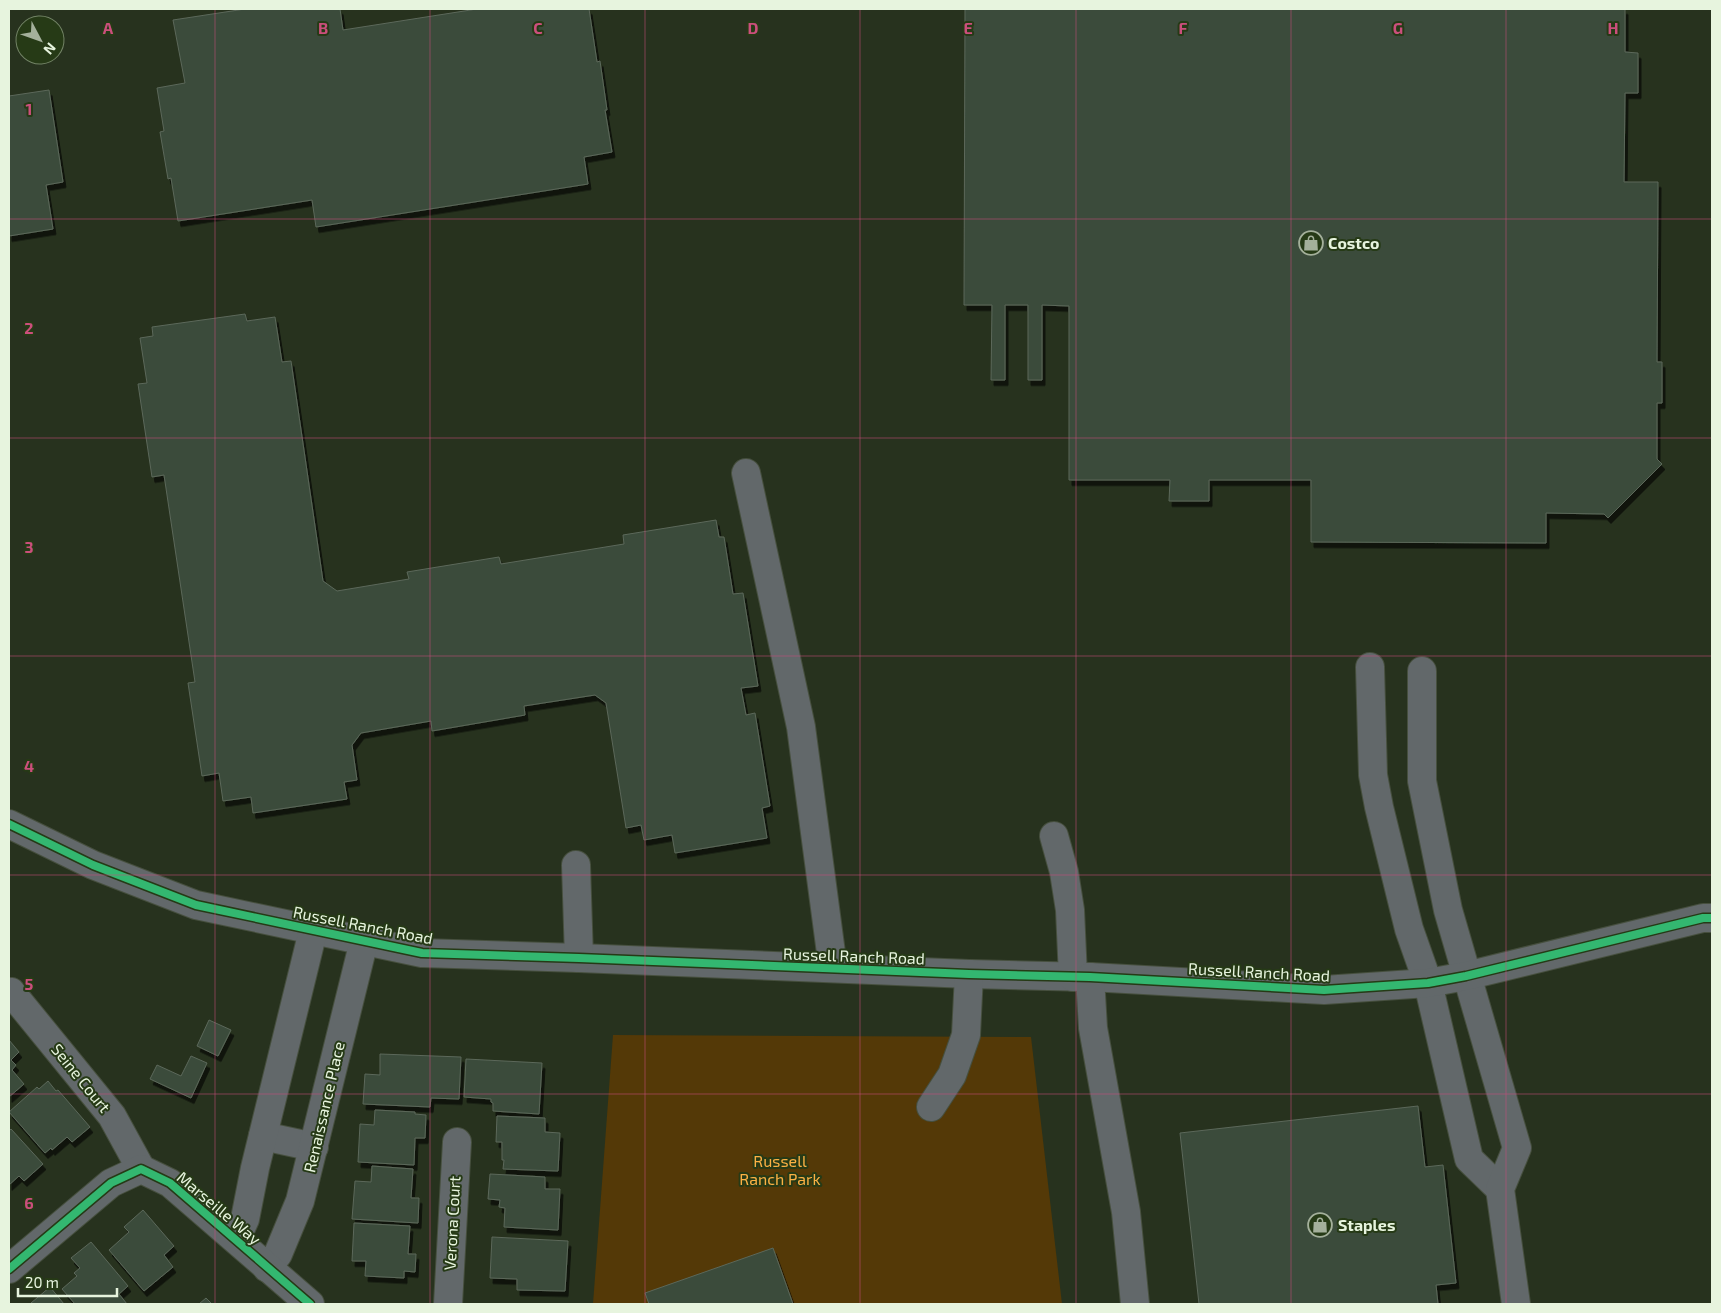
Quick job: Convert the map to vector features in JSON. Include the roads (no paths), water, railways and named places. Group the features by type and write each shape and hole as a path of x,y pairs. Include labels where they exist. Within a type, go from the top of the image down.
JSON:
{"street":[{"path":"746,473 801,727 833,968"},
{"path":"1370,667 1373,775 1378,807 1409,929 1428,983 1469,1159 1500,1189"},
{"path":"1422,671 1422,781 1448,910 1517,1148 1500,1189 1516,1304"},
{"name":"Russell Ranch Road","path":"9,824 93,865 196,906 422,954 1082,977 1324,990 1428,983 1466,976 1703,918 1712,918"},
{"path":"1054,836 1064,872 1126,1212 1135,1304"},
{"path":"576,864 578,958"},
{"path":"236,1239 245,1220 254,1168 313,931"},
{"name":"Renaissance Place","path":"268,1268 278,1254 300,1201 364,941"},
{"path":"931,1107 952,1075 966,1034 969,974"},
{"name":"Seine Court","path":"11,992 112,1116 141,1169"},
{"path":"263,1136 314,1147"},
{"name":"Verona Court","path":"448,1304 456,1142"},
{"path":"9,1269 111,1183 141,1169"},
{"name":"Marseille Way","path":"141,1169 170,1183 310,1304"}],"place":[{"name":"Costco","path":"1311,243"},
{"name":"Staples","path":"1320,1225"}],"park label":[{"name":"Russell Ranch Park","path":"780,1170"}]}
